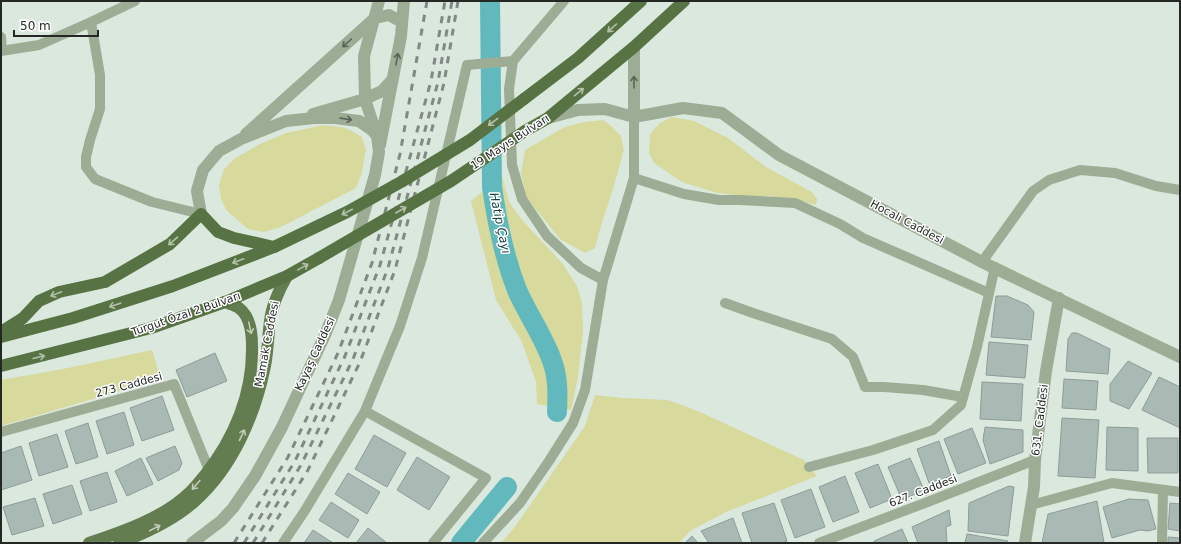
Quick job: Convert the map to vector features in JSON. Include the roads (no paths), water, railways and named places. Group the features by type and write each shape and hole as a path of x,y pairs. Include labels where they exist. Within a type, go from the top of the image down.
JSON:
{"highway":[{"path":"1,337 73,318 173,286 274,247 347,212 401,182 470,140 578,58 641,1"},
{"name":"19 Mayıs Bulvarı","path":"319,258 451,181 525,131 548,118 634,48 684,1"},
{"path":"1,332 23,318 39,301 59,292 105,282 170,244 201,214 218,232 234,238 274,247"},
{"name":"Turgut Özal 2 Bulvarı","path":"1,366 151,328 225,302 287,276 319,258"}],"main road":[{"name":"Mamak Caddesi","path":"119,543 149,531 167,521 194,502 209,487 228,461 250,418 266,359 270,320 273,307 277,293 287,276"},
{"name":"Mamak Caddesi","path":"89,543 128,529 164,512 189,494 209,470 231,436 240,413 251,376 253,360 249,320 239,308 225,302"}],"street":[{"path":"1,38 1,51 39,44 135,1"},
{"name":"Kayaş Caddesi","path":"192,543 221,521 233,508 255,476 282,426 325,335 339,300 375,175 379,152 377,136 365,99 364,56 379,1"},
{"path":"379,152 401,36 404,1"},
{"path":"564,1 513,61 509,89 512,165 522,200 547,236 581,268 603,280"},
{"path":"241,139 374,18 389,15 402,22"},
{"path":"91,22 100,75 100,109 90,140 86,157 86,167 95,179 152,202 201,214 197,191 203,170 219,151 241,139 286,121 365,99 382,91 393,79"},
{"path":"483,543 520,503 549,461 573,423 585,390 603,280 634,178 634,48"},
{"path":"283,543 304,512 366,411 400,326 422,258 467,65 513,61"},
{"name":"Hocalı Caddesi","path":"634,117 683,108 722,113 779,154 982,262 1180,357"},
{"path":"548,118 578,110 605,109 634,117"},
{"path":"286,121 314,118 335,118 358,121 372,130 377,136"},
{"path":"982,262 1033,191 1049,180 1080,170 1114,173 1156,186 1180,190"},
{"path":"634,178 684,194 719,200 795,204 840,224 863,238 989,292"},
{"path":"809,467 873,450 933,430 961,405 977,347 995,268"},
{"name":"631. Caddesi","path":"1025,543 1034,487 1035,460 1046,371 1059,298"},
{"path":"725,303 832,339 853,357 865,387 923,390 963,397"},
{"name":"273 Caddesi","path":"1,432 174,384 209,470"},
{"path":"366,411 486,478 432,543"},
{"name":"627. Caddesi","path":"819,543 1035,460"},
{"path":"1031,505 1112,483 1180,492"},
{"path":"1162,543 1163,490"}],"waterway":[{"name":"Hatip Çayı","path":"490,1 492,187 494,200 512,278 521,299 543,340 553,364 557,384 557,412"},
{"name":"Hatip Çayı","path":"461,543 507,487"}],"railway":[{"path":"234,543 288,457 338,353 372,263 400,154 427,1"},
{"path":"244,543 295,461 345,356 380,265 431,81 445,1"},
{"path":"253,543 301,465 353,359 388,268 438,82 452,1"},
{"path":"262,543 308,470 360,362 395,270 444,83 458,1"}]}
